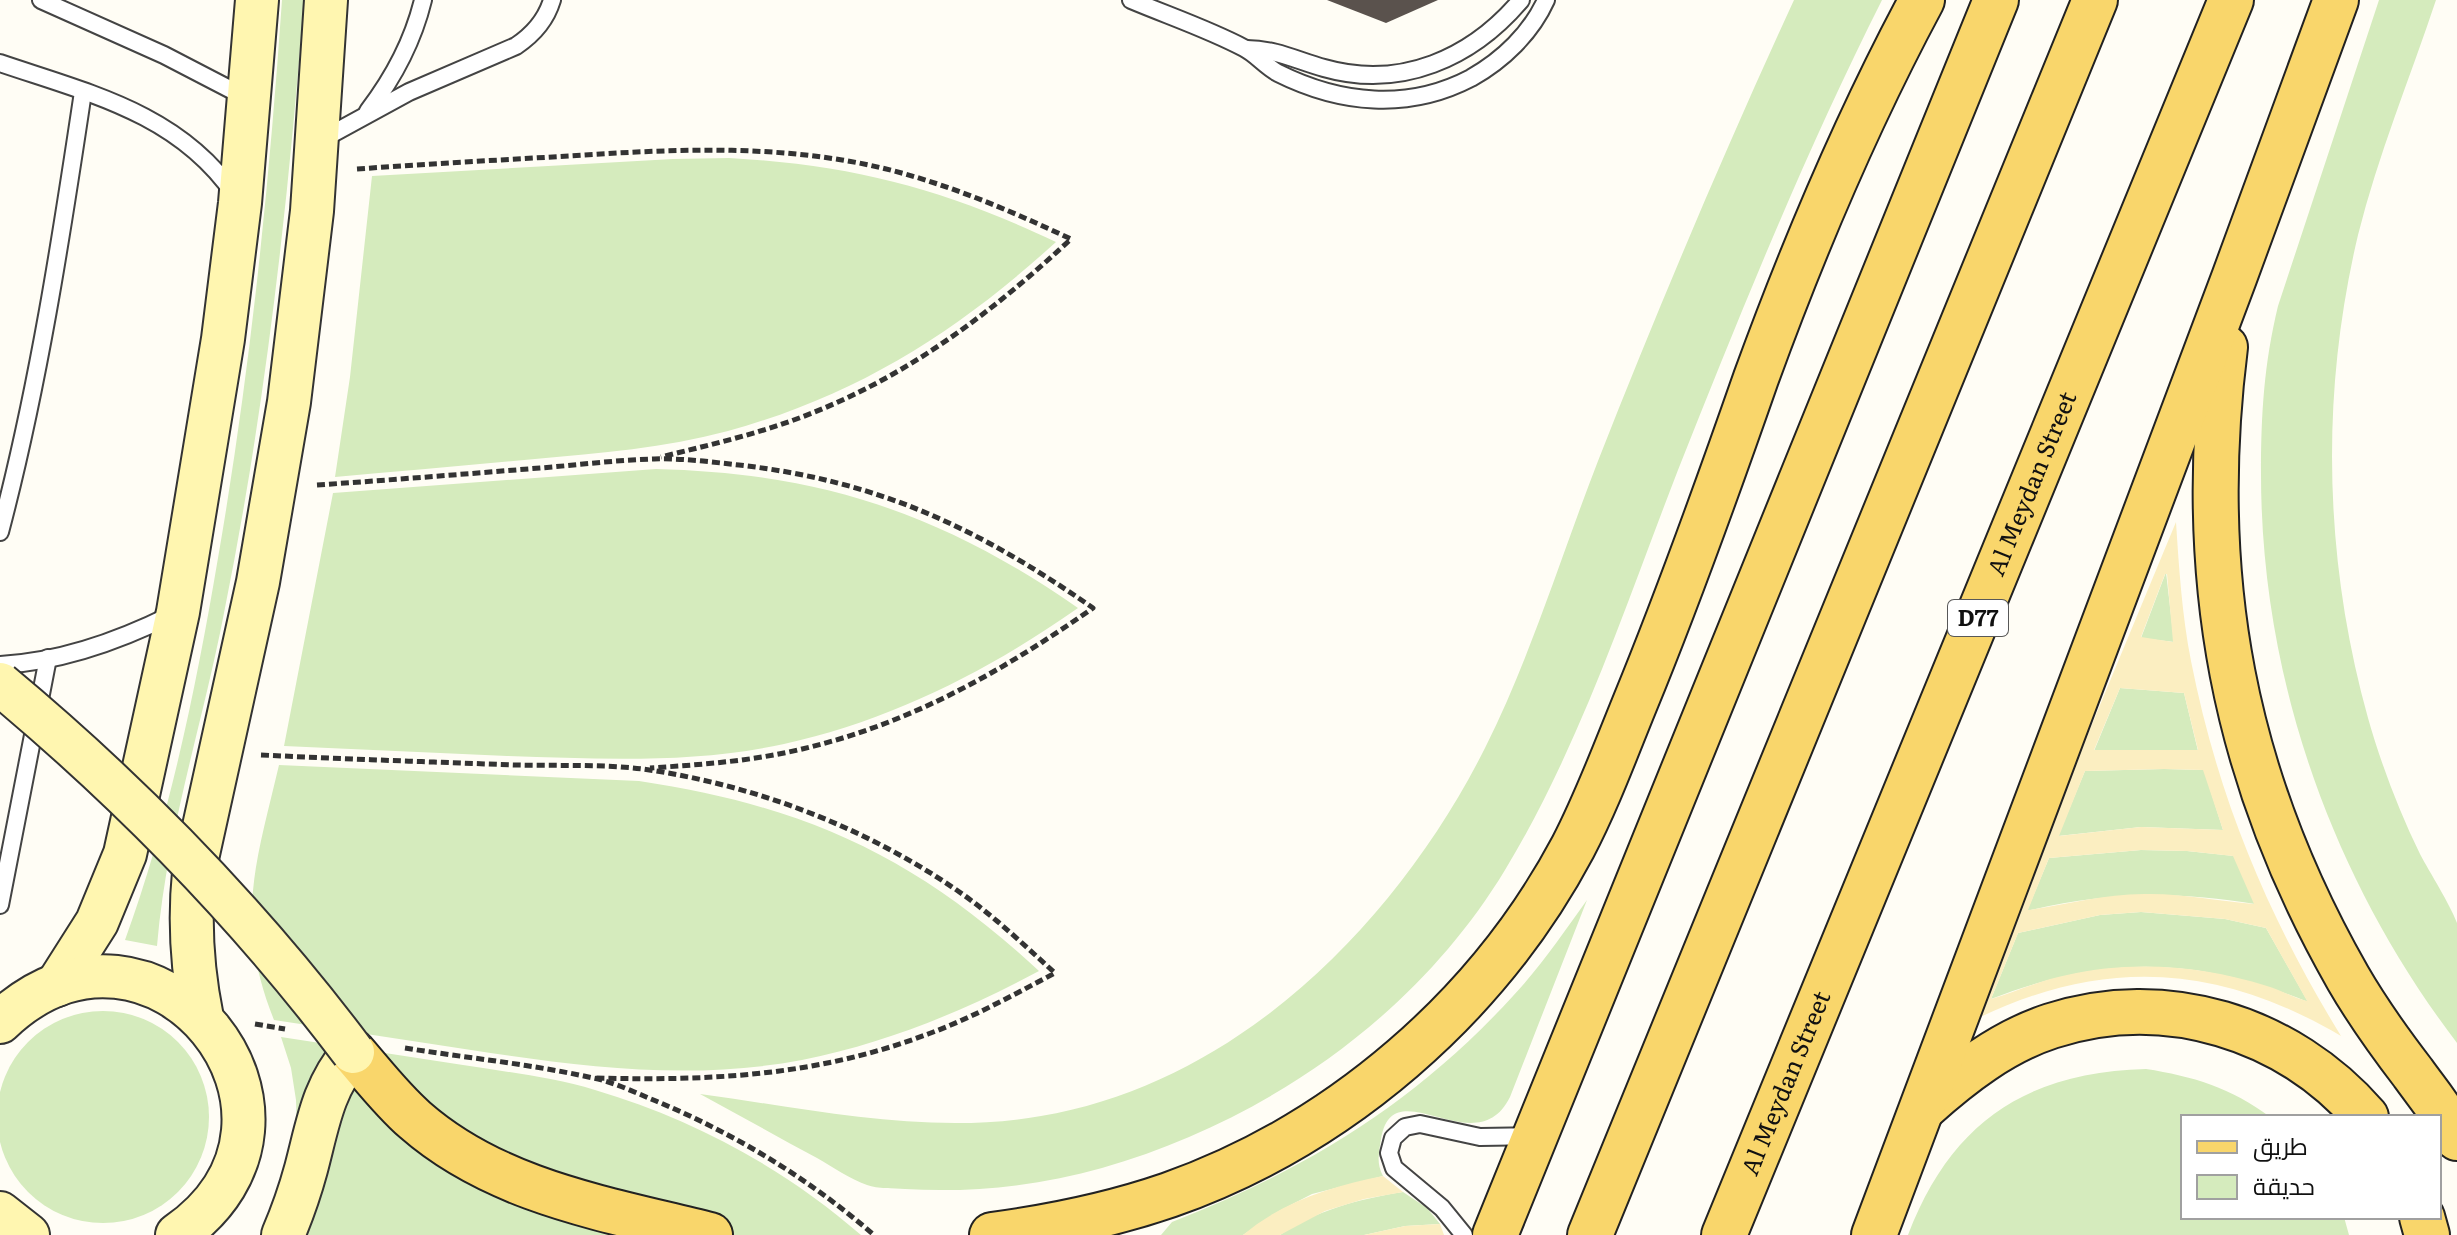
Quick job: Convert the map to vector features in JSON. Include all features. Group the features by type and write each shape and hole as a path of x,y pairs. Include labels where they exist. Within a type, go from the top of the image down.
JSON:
{"main road":[{"path":"992,1235 1069,1223 1171,1195 1280,1145 1380,1078 1425,1039 1506,950 1541,901 1572,849 1598,796 1675,607 1791,284 1869,105 1922,0"},
{"path":"1495,1235 1996,0"},
{"path":"1590,1235 2095,0"},
{"name":"Al Meydan Street","path":"1724,1235 2231,0"},
{"path":"1874,1235 2336,0"},
{"path":"2234,278 2217,421 2214,487 2216,552 2231,670 2248,747 2268,809 2320,930 2353,987 2455,1135"},
{"path":"1921,1110 1981,1061 2015,1041 2050,1026 2125,1012 2164,1012 2202,1017 2275,1043 2337,1087 2364,1115"},
{"path":"373,1049 415,1120 452,1148 492,1171 534,1189 710,1235"}],"street":[{"path":"57,985 97,922 125,854 178,612 223,339 240,203 257,0"},
{"path":"202,1018 191,945 190,909 194,872 241,668 274,496 302,306 326,0"},
{"path":"0,684 109,779 373,1049 341,1067 323,1099 305,1173 283,1235"},
{"path":"0,1022 15,1008 57,985 82,978 134,980 171,995 202,1018 220,1040 234,1065 241,1093 243,1122 239,1151 229,1178 214,1202 193,1224 177,1235"},
{"path":"0,1213 28,1235"},
{"path":"0,1222 3,1235"}],"lane":[{"path":"41,0 164,55 249,99"},
{"path":"365,115 387,86 404,54 423,0"},
{"path":"317,143 420,87 516,46 543,21 552,0"},
{"path":"1131,0 1247,49 1276,72 1319,90 1347,98 1376,101 1404,100 1432,94 1484,71 1526,32 1546,0"},
{"path":"1247,49 1286,54 1352,74 1380,75 1407,71 1460,53 1493,30 1521,0"},
{"path":"0,63 131,110 181,138 212,166 240,203"},
{"path":"0,532 35,379 62,235 83,92"},
{"path":"0,665 102,645 178,612"},
{"path":"0,905 48,658"},
{"path":"1464,1235 1442,1208 1394,1168 1389,1153 1393,1138 1405,1127 1420,1124 1480,1137 1534,1136"}],"path":[{"path":"355,184 365,115"},
{"path":"357,169 673,149 787,153 844,160 955,189 1071,239 1014,292 963,331 908,366 851,396 791,421 656,459"},
{"path":"264,741 261,755 641,769 720,763 786,752 850,736 900,718 995,672 1093,608 1036,568 987,539 935,515 826,479 770,469 656,459 311,486 314,471"},
{"path":"373,1049 596,1078 674,1080 739,1077 802,1069 927,1035 987,1009 1055,973 959,892 860,834 807,811 753,794 641,769"},
{"path":"250,1013 259,1037"},
{"path":"254,1024 300,1031"},
{"path":"596,1078 699,1119 748,1144 807,1181 874,1235"}],"green space":[{"path":"282,0 304,0 291,154 263,384 239,537 177,819 157,946 125,940 155,846 180,751 218,558 240,419 257,280"},
{"path":"1794,0 1882,0 1826,116 1775,233 1678,470 1600,674 1556,774 1505,870 1469,923 1427,972 1381,1016 1331,1056 1278,1092 1162,1148 1102,1168 1029,1184 954,1190 871,1186 700,1094 913,1122 999,1121 1041,1116 1113,1098 1182,1069 1246,1031 1305,984 1358,932 1407,874 1449,812 1502,713 1645,345 1717,172"},
{"path":"2379,0 2436,0 2375,176 2358,235 2346,295 2337,356 2333,416 2335,538 2353,658 2373,735 2412,838 2457,923 2457,1043 2413,980 2374,914 2340,846 2312,775 2290,702 2274,627 2264,551 2262,431 2266,369 2273,327"},
{"path":"729,158 817,167 897,183 975,208 1056,242 981,304 904,357 820,399 775,416 704,437 632,449 335,477 350,377 372,176"},
{"path":"656,469 773,479 878,505 978,547 1078,608 1009,652 938,691 824,734 750,750 715,755 612,759 284,746 333,493"},
{"path":"2166,572 2174,642 2141,638"},
{"path":"2120,688 2184,693 2198,751 2094,751"},
{"path":"279,765 639,781 755,805 807,822 902,867 993,931 1039,971 953,1012 864,1045 802,1060 719,1070 636,1069 554,1062 274,1020 262,984 252,921 257,862"},
{"path":"2204,770 2223,830 2141,827 2058,836 2085,771"},
{"path":"2141,850 2234,856 2255,904 2169,895 2085,900 2027,911 2049,858"},
{"path":"1587,900 1510,1097 1495,1116 1477,1123 1457,1122 1418,1112 1401,1112 1389,1119 1381,1139 1379,1162 1383,1176 1312,1194 1243,1235 1161,1235 1172,1222 1268,1180 1313,1156 1397,1101 1475,1035 1513,996"},
{"path":"2141,912 2225,919 2266,928 2308,1002 2227,976 2188,969 2150,967 2111,968 2072,974 1991,999 2018,933 2100,915"},
{"path":"82,1013 124,1013 162,1029 191,1058 207,1096 207,1138 191,1176 162,1205 124,1221 82,1221 44,1205 15,1176 -1,1138 -1,1096 15,1058 44,1029"},
{"path":"281,1037 546,1078 631,1102 702,1131 769,1167 861,1235 265,1235 297,1132 291,1068"},
{"path":"2146,1069 2179,1075 2226,1091 2267,1115 2181,1115 2181,1219 2345,1219 2349,1235 1908,1235 1926,1196 1947,1162 1971,1134 1998,1111 2030,1093 2065,1080 2103,1072"},
{"path":"1403,1192 1427,1208 1440,1224 1405,1226 1364,1235 1280,1235 1339,1207"}],"sand":[{"path":"2176,522 2188,644 2202,712 2231,808 2269,901 2341,1036 2294,1011 2248,993 2202,982 2156,977 2110,979 2064,987 2016,1002 1968,1023","holes":["2165,574 2167,574 2173,642 2141,637","2120,688 2184,693 2198,750 2094,750","2203,770 2223,830 2141,827 2059,836 2085,771","2141,850 2233,856 2254,904 2186,896 2129,894 2028,910 2049,858","2141,912 2225,919 2266,928 2307,1001 2243,979 2168,967 2092,970 2048,980 1991,999 2018,933 2100,915"]},
{"path":"1383,1176 1403,1192 1364,1199 1325,1211 1280,1235 1243,1235 1258,1223 1309,1196"},
{"path":"1440,1224 1444,1235 1364,1235 1405,1226"}],"building":[{"path":"1327,0 1438,0 1386,23"}]}
